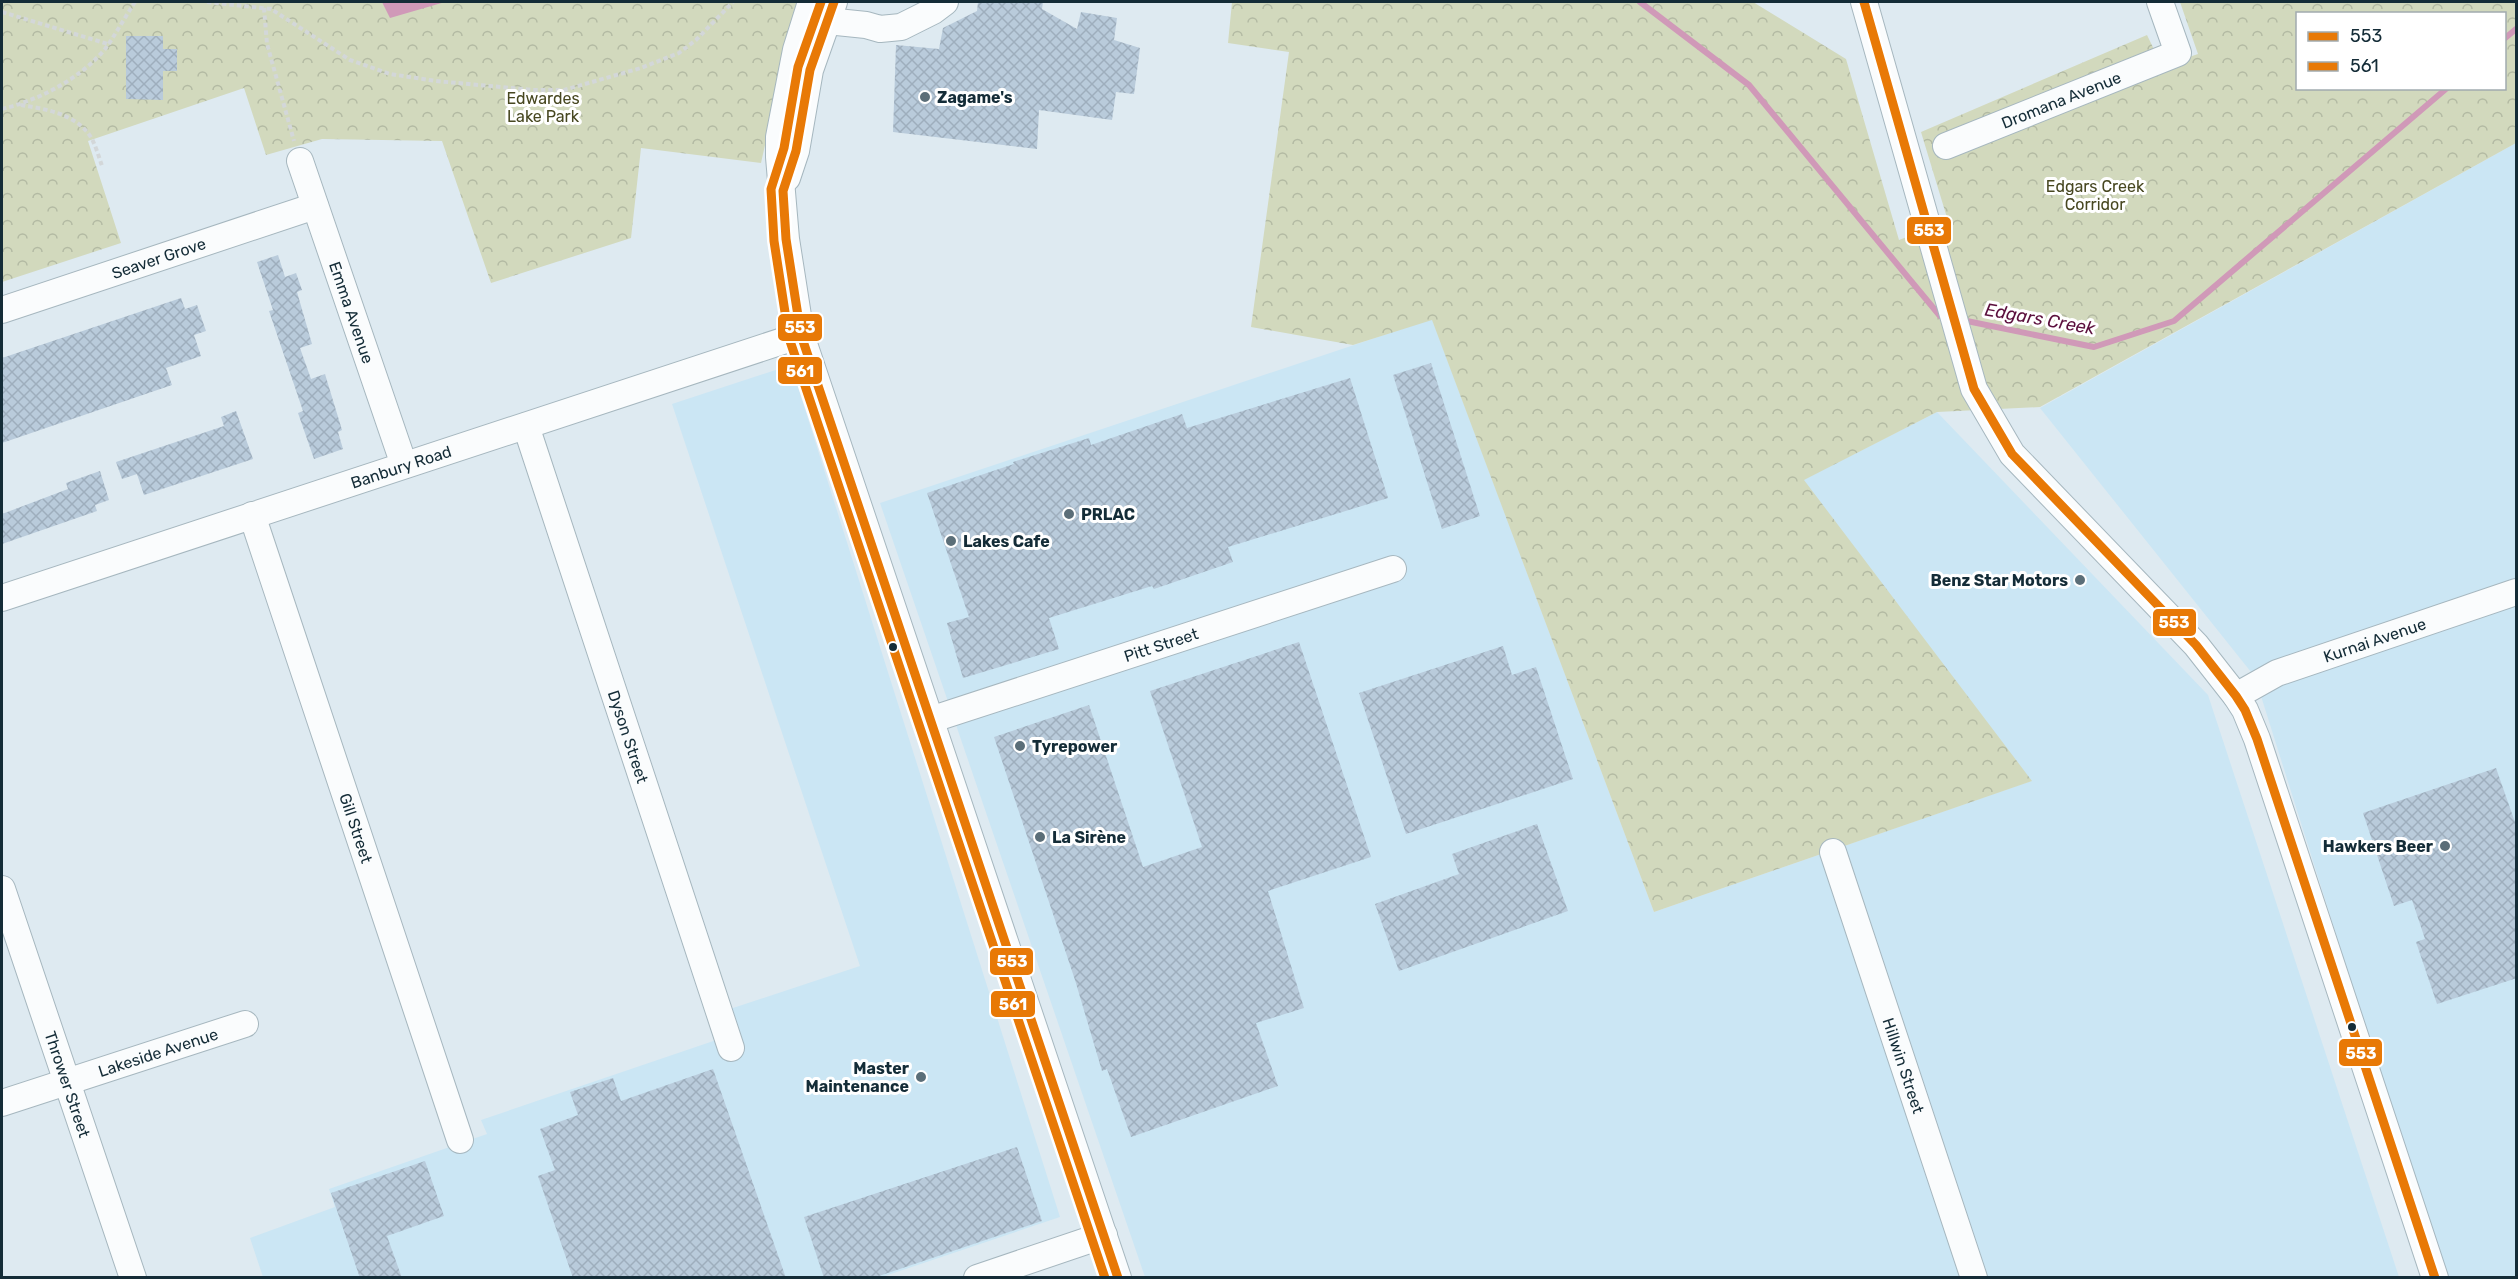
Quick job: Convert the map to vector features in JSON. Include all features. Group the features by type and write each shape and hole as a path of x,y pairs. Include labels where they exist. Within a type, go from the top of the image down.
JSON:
{"street":[{"path":"945,2 933,11 901,27 880,29 821,7 796,151 783,191 786,239 801,335 1118,1278"},
{"path":"1864,2 1974,389 2012,454 2196,645 2245,710 2257,739 2435,1278"},
{"name":"Dromana Avenue","path":"1946,146 2178,53 2160,2"},
{"name":"Emma Avenue","path":"300,161 404,465"},
{"name":"Seaver Grove","path":"2,310 315,206"},
{"name":"Banbury Road","path":"2,598 801,335"},
{"name":"Dyson Street","path":"526,426 731,1048"},
{"name":"Gill Street","path":"252,516 460,1140"},
{"name":"Pitt Street","path":"930,720 1393,569"},
{"name":"Kurnai Avenue","path":"2236,696 2277,673 2517,592"},
{"name":"Hillwin Street","path":"1833,852 1974,1278"},
{"name":"Thrower Street","path":"2,889 133,1278"},
{"name":"Lakeside Avenue","path":"2,1103 245,1024"},
{"path":"977,1278 1104,1234"}],"path":[{"path":"2,109 59,86 83,69 108,44 135,2"},
{"path":"207,2 272,9 350,60 390,74 436,81 533,90 564,90 641,68 680,53 733,2"},
{"path":"264,8 267,44 300,161"},
{"path":"2,12 108,44"},
{"path":"19,104 52,110 73,121 91,137 102,165"}],"shaded area":[{"path":"382,2 445,2 390,18"},
{"path":"2516,143 2516,1277 2444,1277 2255,677 2040,408"},
{"path":"1432,319 1654,912 2031,781 1803,480 1937,412 2208,695 2399,1277 1145,1277 880,503"},
{"path":"791,365 1060,1217 879,1278 263,1277 250,1238 335,1207 329,1189 487,1134 481,1120 737,1033 730,1009 860,966 672,404"}],"green space":[{"name":"Edwardes Lake Park","path":"2,2 797,2 761,163 641,148 631,238 491,283 442,141 322,139 266,155 244,88 88,141 121,243 2,282"},
{"name":"Edgars Creek Corridor","path":"1232,2 1753,2 1846,59 1899,240 1948,221 1921,132 2147,35 2162,66 2198,54 2180,2 2516,2 2516,143 2040,407 1937,412 1804,480 2032,781 1654,912 1432,320 1353,345 1251,327 1289,52 1228,43"}],"building":[{"path":"978,2 1043,2 1042,9 1077,29 1081,12 1117,18 1114,40 1140,48 1134,94 1116,92 1112,120 1039,110 1037,149 893,132 896,45 939,49 943,28 977,11"},
{"path":"126,36 163,36 163,49 177,49 177,71 163,71 163,100 126,99"},
{"path":"278,255 285,277 296,273 302,290 297,292 312,344 300,348 311,379 325,374 342,430 338,432 343,449 314,459 298,413 303,411 269,311 273,310 257,262"},
{"path":"181,298 185,309 197,305 206,331 194,335 201,356 166,368 172,385 2,443 2,358"},
{"path":"1431,363 1480,516 1442,529 1393,375"},
{"path":"1350,378 1388,498 1228,547 1233,562 1154,589 1152,586 1049,618 1059,649 963,678 947,623 969,617 927,493 1089,438 1091,445 1182,414 1187,428"},
{"path":"236,411 253,459 144,495 137,474 122,479 116,462 224,426 221,417"},
{"path":"100,471 109,500 95,505 97,511 2,544 2,514 68,489 66,483"},
{"path":"1299,642 1371,857 1268,891 1304,1008 1256,1023 1278,1086 1131,1137 1107,1069 1102,1071 1075,980 994,737 1089,705 1143,867 1202,847 1150,691"},
{"path":"1503,646 1512,675 1536,667 1573,779 1406,834 1359,693"},
{"path":"2496,768 2517,828 2517,978 2437,1004 2416,942 2425,939 2412,900 2394,906 2363,813"},
{"path":"1537,824 1568,911 1399,971 1375,904 1459,874 1452,854"},
{"path":"713,1069 786,1278 573,1278 538,1176 555,1170 540,1129 578,1115 570,1092 613,1078 621,1101"},
{"path":"1017,1147 1042,1221 873,1278 824,1278 804,1217"},
{"path":"425,1161 444,1216 387,1236 402,1278 360,1278 331,1193"}],"waterway":[{"name":"Edgars Creek","path":"1640,2 1749,85 1940,316 1946,317"},
{"name":"Edgars Creek","path":"2506,37 2516,29"},
{"name":"Edgars Creek","path":"1962,320 2094,347 2174,321 2445,90"}],"transit line":[{"name":"561","path":"821,2 798,67 784,148 771,189 774,241 789,338 1105,1278"},
{"name":"553","path":"834,2 810,70 796,151 783,191 786,239 801,335 1118,1278"},
{"name":"553","path":"1864,2 1974,389 2012,454 2196,645 2245,710 2257,739 2435,1278"}],"place":[{"name":"Zagame's","path":"925,97"},
{"name":"PRLAC","path":"1069,514"},
{"name":"Lakes Cafe","path":"951,541"},
{"name":"Benz Star Motors","path":"2080,580"},
{"name":"Tyrepower","path":"1020,746"},
{"name":"La Sirène","path":"1040,837"},
{"name":"Hawkers Beer","path":"2445,846"},
{"name":"Master Maintenance","path":"921,1077"}]}
